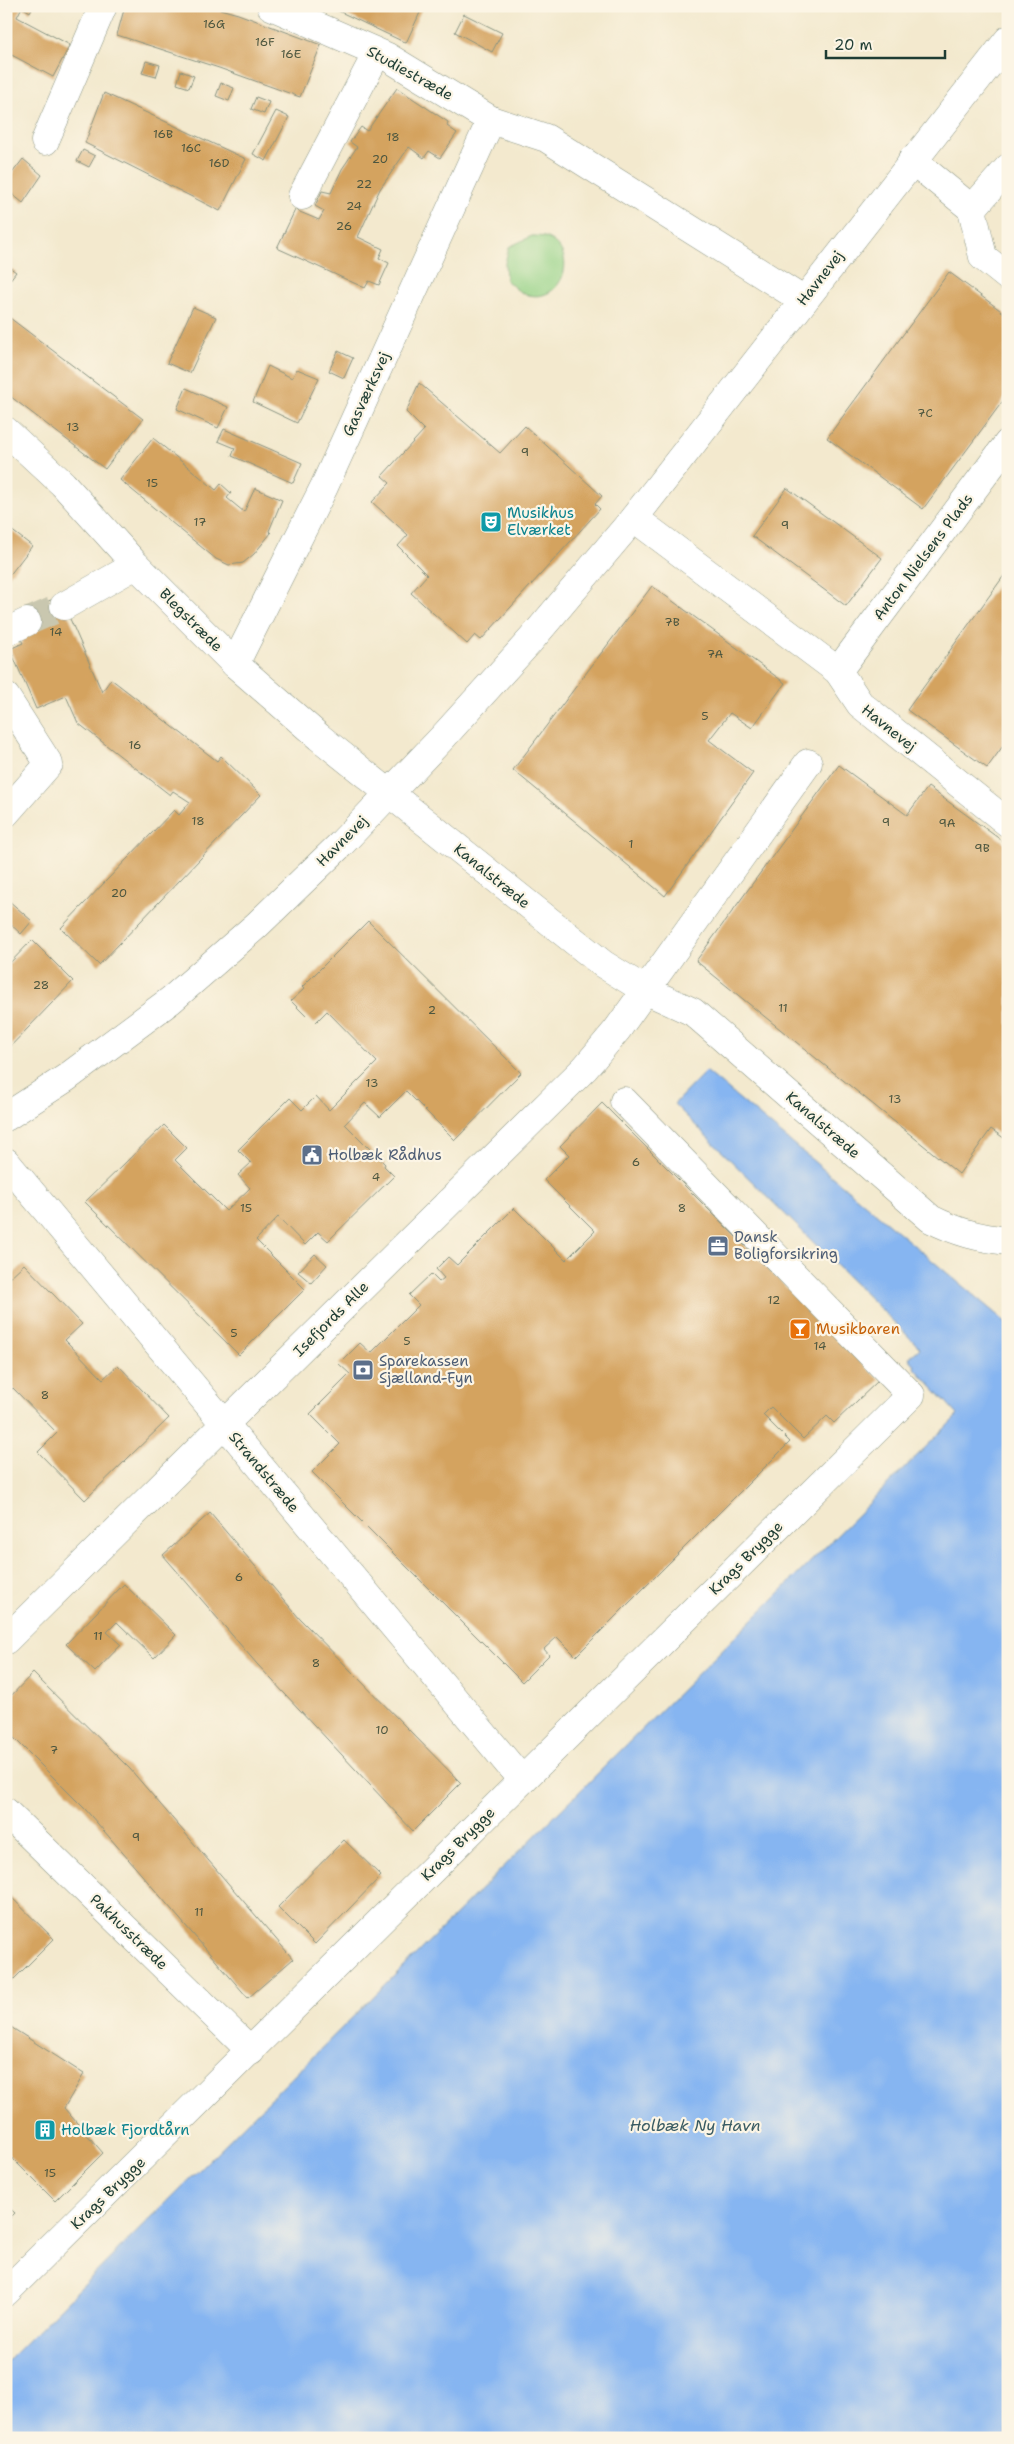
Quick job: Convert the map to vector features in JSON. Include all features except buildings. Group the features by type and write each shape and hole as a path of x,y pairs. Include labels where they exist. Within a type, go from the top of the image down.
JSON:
{"street":[{"path":"45,141 103,6"},
{"name":"Studiestræde","path":"274,7 377,53 491,120 546,138 803,300"},
{"name":"Havnevej","path":"6,1117 66,1078 171,1000 257,925 389,794 530,641 634,518 912,160 1008,40"},
{"path":"302,196 377,53"},
{"name":"Gasværksvej","path":"235,664 324,487 491,120"},
{"path":"912,160 972,209 983,257 1008,277"},
{"path":"972,209 1008,168"},
{"name":"Blegstræde","path":"6,431 63,484 136,565 235,664 389,794"},
{"name":"Anton Nielsens Plads","path":"838,671 1008,442"},
{"name":"Havnevej","path":"634,518 838,671 860,704 1008,823"},
{"path":"64,606 136,565"},
{"path":"6,697 49,764 6,814"},
{"path":"646,990 808,763"},
{"name":"Kanalstræde","path":"389,794 602,964 646,990 694,1012 931,1219 957,1232 978,1238 1008,1241"},
{"name":"Isefjords Alle","path":"6,1640 585,1068 618,1030 646,990"},
{"name":"Krags Brygge","path":"6,2292 911,1395 624,1101"},
{"name":"Strandstræde","path":"6,1162 522,1780"},
{"name":"Pakhusstræde","path":"6,1812 251,2051"}],"green space":[{"path":"532,236 545,237 558,246 563,256 565,267 562,278 555,287 546,294 535,296 519,291 506,280 505,263 509,247"}],"water":[{"name":"Holbæk Ny Havn","path":"706,1071 1008,1324 1008,2438 6,2438 6,2362 958,1415 914,1367 915,1365 909,1358 920,1348 674,1104"}],"tunnel":[{"path":"27,622 64,606"}],"place":[{"name":"Musikhus Elværket","path":"491,522"},
{"name":"Holbæk Rådhus","path":"312,1155"},
{"name":"Dansk Boligforsikring","path":"718,1246"},
{"name":"Musikbaren","path":"800,1329"},
{"name":"Sparekassen Sjælland-Fyn","path":"363,1370"},
{"name":"Holbæk Fjordtårn","path":"45,2130"}]}
